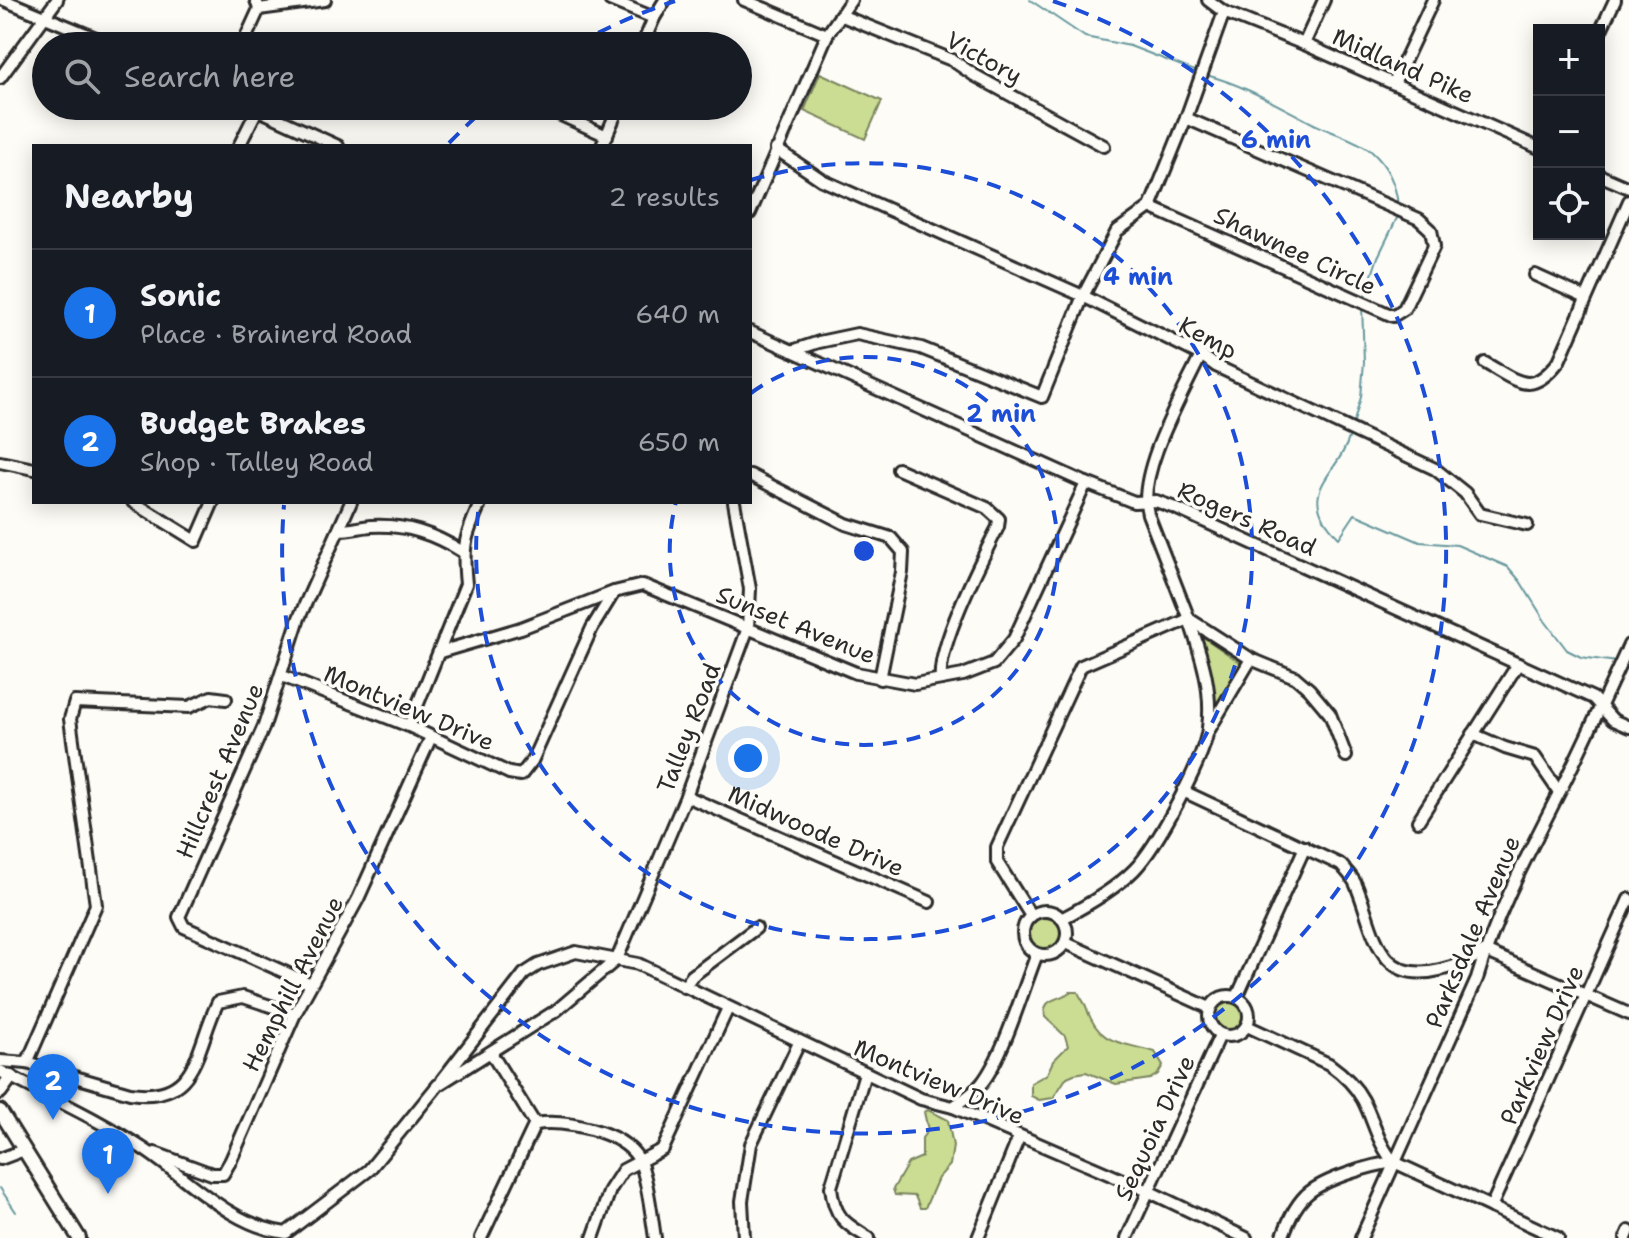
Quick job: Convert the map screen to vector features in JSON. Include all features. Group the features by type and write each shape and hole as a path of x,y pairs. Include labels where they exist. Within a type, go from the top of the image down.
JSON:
{"main road":[{"path":"0,1092 5,1074"},
{"path":"0,1111 79,1238"}],"street":[{"path":"4,0 81,32"},
{"path":"0,78 57,0"},
{"path":"247,32 258,5 325,0"},
{"path":"610,0 654,18"},
{"path":"648,32 665,0"},
{"path":"744,0 827,35"},
{"path":"752,208 827,35 851,0"},
{"name":"Midland Pike","path":"1208,0 1224,12 1533,145"},
{"path":"1304,44 1324,0"},
{"path":"1394,83 1433,0"},
{"path":"1604,24 1615,0"},
{"path":"792,351 857,334 921,348 1042,397 1083,296 1117,231 1150,207 1224,12"},
{"name":"Victory","path":"840,15 952,60 1104,146"},
{"name":"Shawnee Circle","path":"1150,207 1393,316 1404,309 1434,246 1431,230 1419,219 1186,118"},
{"path":"240,144 249,120"},
{"path":"280,120 334,144"},
{"path":"566,120 604,141 613,120"},
{"name":"Kemp","path":"776,149 822,180 1083,296 1201,355 1216,366 1435,469 1465,493 1480,514 1527,525"},
{"path":"1605,178 1629,188"},
{"path":"1485,363 1517,381 1527,383 1540,381 1559,361 1629,201"},
{"path":"1535,275 1586,298"},
{"name":"Rogers Road","path":"752,333 1086,483 1134,502 1156,501 1175,508 1593,698 1613,720 1629,727"},
{"path":"1201,355 1152,462 1145,501 1204,665 1209,695 1208,731"},
{"path":"0,462 32,469"},
{"path":"898,469 987,508 999,519 956,618 941,679"},
{"path":"752,476 846,524 891,538 903,552 902,572 880,679"},
{"name":"Sunset Avenue","path":"440,652 521,628 614,592 643,585 820,660 880,679 915,684 963,675 994,663 1014,639 1086,483"},
{"path":"136,504 196,541 212,504"},
{"name":"Hillcrest Avenue","path":"311,984 184,927 179,917 264,726 299,618 350,504"},
{"path":"409,726 466,584 465,538 480,504"},
{"name":"Talley Road","path":"438,1085 557,1010 617,959 686,796 748,628 750,589 734,504"},
{"path":"339,530 368,526 406,527 431,534 463,552"},
{"name":"Montview Drive","path":"282,676 409,726 509,773 521,775 532,761 592,628 614,592"},
{"path":"1189,619 1251,659 1295,677 1309,689 1330,714 1346,756"},
{"path":"1031,916 997,862 997,847 1081,666 1189,619"},
{"name":"Parksdale Avenue","path":"1361,1238 1477,979 1485,951 1540,828 1629,645"},
{"path":"1063,918 1106,893 1136,869 1183,791 1208,731 1251,659"},
{"path":"1418,821 1518,664"},
{"path":"27,1063 96,905 70,719 75,702 189,707 211,697 226,699"},
{"path":"1473,734 1535,757 1559,792"},
{"name":"Hemphill Avenue","path":"145,1150 212,1174 223,1174 295,1014 358,899 431,737"},
{"path":"1183,791 1341,865 1355,882 1369,927 1384,955 1400,969 1422,974 1472,961 1485,951 1629,1014"},
{"name":"Midwoode Drive","path":"686,796 929,902"},
{"path":"1237,997 1305,847"},
{"name":"Parkview Drive","path":"1491,1207 1629,899"},
{"path":"1049,911 1063,918 1067,927 1066,943 1053,955 1037,954 1024,942 1024,925 1031,916 1049,911"},
{"path":"684,987 692,976 756,928"},
{"path":"1066,943 1210,1008 1217,999 1237,997 1246,1005 1250,1016 1247,1026 1341,1072 1363,1100 1386,1153 1394,1162 1558,1238"},
{"name":"Talley Road","path":"5,1074 88,1115 145,1150 220,1205 263,1230 286,1233 369,1170 524,974 550,959 576,952 617,959"},
{"path":"953,1107 983,1082 998,1055 1037,954"},
{"name":"Montview Drive","path":"617,959 638,964 921,1099 953,1107 1148,1191 1246,1238"},
{"path":"0,1061 27,1063 147,1096 180,1086 193,1067 218,1002 243,997 295,1014"},
{"path":"593,1238 610,1190 623,1170 663,1149 728,1008"},
{"name":"Sequoia Drive","path":"1210,1008 1208,1021 1220,1035 1230,1037 1241,1033 1247,1026"},
{"name":"Sequoia Drive","path":"1127,1238 1220,1035"},
{"path":"744,1238 742,1201 751,1144 799,1043"},
{"path":"491,1053 535,1124"},
{"path":"865,1073 831,1187 837,1214 869,1238"},
{"path":"535,1124 552,1121 594,1129 632,1150 640,1161 655,1238"},
{"path":"481,1238 535,1124"},
{"path":"978,1238 1019,1137"},
{"path":"0,1159 24,1150"},
{"path":"1282,1238 1298,1204 1309,1192 1378,1164 1394,1162"},
{"path":"1626,1238 1629,1231"}],"green space":[{"path":"820,73 882,101 865,139 804,111"},
{"path":"1203,637 1241,663 1217,709 1214,708 1214,689"},
{"path":"1045,917 1057,922 1062,934 1057,946 1045,951 1033,946 1028,934 1033,922"},
{"path":"1070,992 1078,992 1092,1021 1105,1036 1155,1052 1163,1065 1158,1074 1150,1079 1116,1084 1086,1072 1074,1074 1067,1077 1053,1098 1039,1100 1031,1096 1031,1083 1047,1074 1053,1061 1068,1046 1065,1036 1045,1017 1046,1006"},
{"path":"1228,1002 1239,1007 1244,1018 1239,1029 1228,1034 1217,1029 1212,1018 1217,1007"},
{"path":"928,1110 948,1120 953,1146 950,1165 938,1178 925,1208 920,1208 915,1196 895,1195 893,1189 908,1163 922,1157 922,1138 928,1130 924,1112"}],"waterway":[{"path":"1030,0 1085,37 1130,46 1200,73"},
{"path":"1206,75 1248,90 1371,151 1393,183 1398,206"},
{"path":"1364,299 1378,257 1398,216"},
{"path":"1353,425 1361,397 1364,362 1362,305"},
{"path":"1350,435 1319,496 1319,508 1325,522 1339,538 1355,514 1420,542 1457,545 1508,567 1567,650 1581,657 1617,662"},
{"path":"0,1188 16,1212"}],"place":[{"name":"Budget Brakes","path":"53,1120"},
{"name":"Sonic","path":"108,1194"}]}
